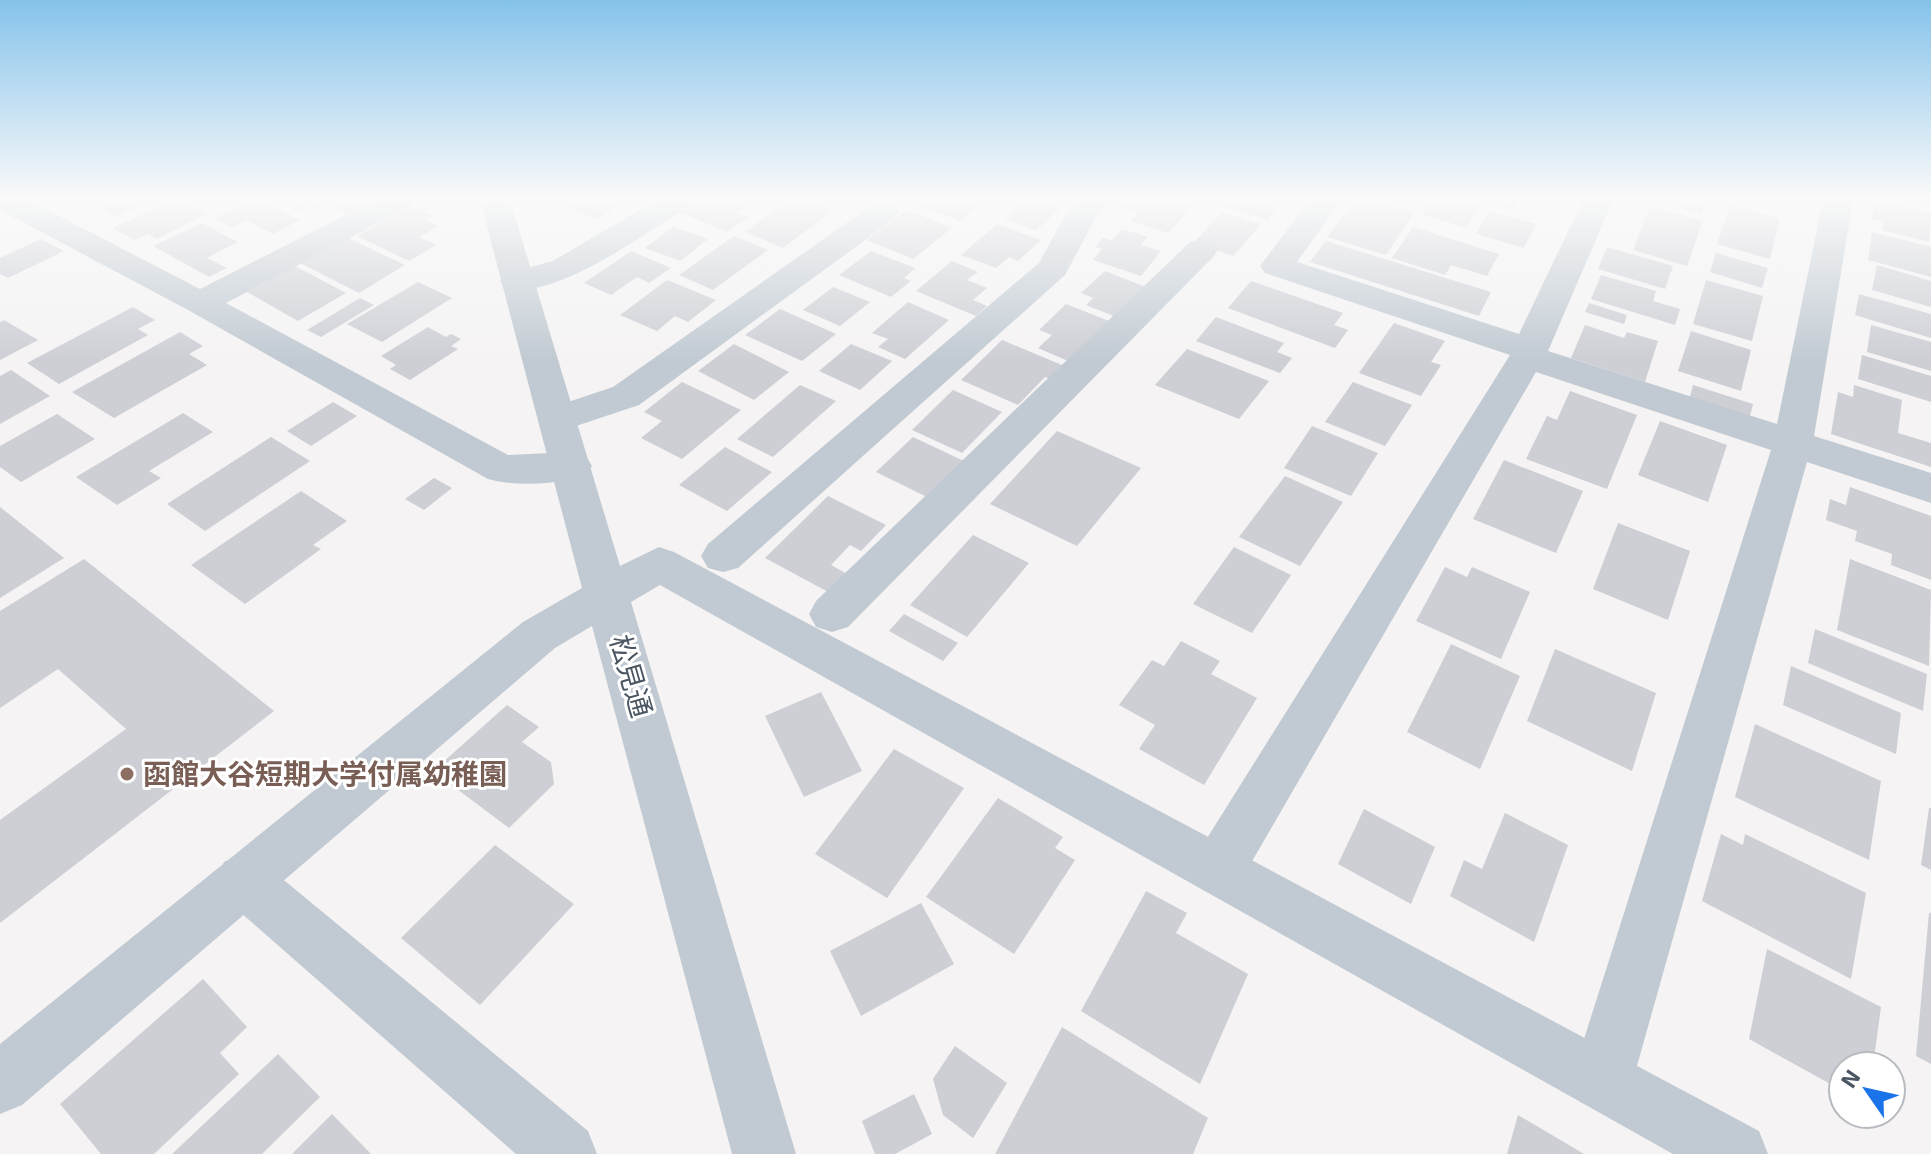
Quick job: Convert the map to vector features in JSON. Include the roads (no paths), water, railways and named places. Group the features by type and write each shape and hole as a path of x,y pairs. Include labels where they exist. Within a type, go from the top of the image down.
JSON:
{"street":[{"path":"107,254 502,469 572,466"},
{"path":"200,303 294,254"},
{"name":"松見通","path":"510,254 764,1154"},
{"path":"517,281 565,268 588,254"},
{"path":"558,419 626,396 825,254"},
{"path":"723,556 1053,268 1061,254"},
{"path":"832,614 1197,254"},
{"path":"1286,254 1277,266 1931,488"},
{"path":"1218,869 1529,354 1574,254"},
{"path":"1602,1080 1793,443 1828,254"},
{"path":"0,1083 539,635 659,564 1736,1154"},
{"path":"243,880 565,1154"}],"place":[{"name":"函館大谷短期大学付属幼稚園","path":"127,774"}]}
